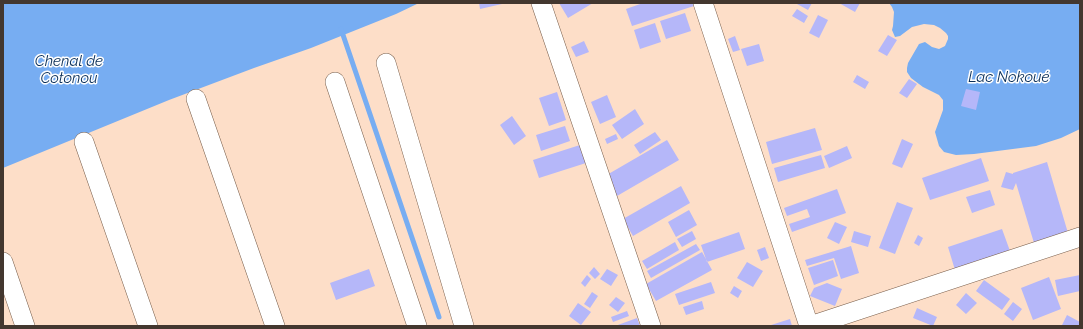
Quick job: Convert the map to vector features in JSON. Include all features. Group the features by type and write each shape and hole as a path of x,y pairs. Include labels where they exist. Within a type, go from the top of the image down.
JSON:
{"street":[{"path":"541,3 651,326"},
{"path":"703,3 810,326 1080,237"},
{"path":"386,63 461,325"},
{"path":"335,82 417,326"},
{"path":"196,99 275,326"},
{"path":"84,142 148,326"},
{"path":"3,262 25,326"}],"water":[{"name":"Chenal de Cotonou","path":"3,3 419,3 396,14 311,48 169,100 3,168"},
{"name":"Lac Nokoué","path":"889,3 1080,3 1080,129 1061,138 1036,146 974,154 956,155 944,152 939,146 935,132 943,110 943,100 939,95 923,87 911,78 907,72 907,68 908,63 919,44 925,42 932,47 939,49 945,46 948,36 940,28 934,25 924,24 912,27 900,36 895,37 892,30 894,12"}],"building":[{"path":"479,3 502,3 502,4 480,9"},
{"path":"559,3 593,3 568,18"},
{"path":"643,3 692,3 694,6 632,26 626,9"},
{"path":"812,3 808,10 797,4"},
{"path":"839,3 860,3 855,12"},
{"path":"797,9 808,16 804,23 792,16"},
{"path":"685,13 691,31 666,39 660,21"},
{"path":"818,15 828,20 819,38 809,33"},
{"path":"655,23 661,42 640,49 634,30"},
{"path":"888,35 897,40 887,56 878,51"},
{"path":"735,36 740,50 733,52 728,39"},
{"path":"584,41 589,52 576,57 571,47"},
{"path":"759,44 764,61 747,66 741,49"},
{"path":"857,75 869,82 865,89 853,82"},
{"path":"909,79 917,84 907,98 899,93"},
{"path":"966,89 980,92 976,110 961,106"},
{"path":"557,92 566,120 549,126 539,98"},
{"path":"607,95 616,117 600,124 591,102"},
{"path":"635,109 644,124 622,139 612,125"},
{"path":"512,116 526,136 514,145 500,125"},
{"path":"565,126 570,141 541,151 536,135"},
{"path":"815,128 822,150 772,164 766,142"},
{"path":"655,132 661,140 640,154 634,145"},
{"path":"616,134 618,139 607,144 605,139"},
{"path":"902,139 913,144 902,168 892,164"},
{"path":"667,140 679,160 617,196 605,176"},
{"path":"580,145 586,163 539,178 533,160"},
{"path":"847,146 852,158 829,168 824,156"},
{"path":"821,155 825,168 778,182 774,168"},
{"path":"981,158 989,181 930,200 922,178"},
{"path":"1047,162 1068,233 1034,243 1016,183 1013,190 1001,187 1006,172 1013,174"},
{"path":"681,186 690,203 633,236 623,219"},
{"path":"837,189 846,213 792,232 789,224 810,217 807,209 787,216 784,208"},
{"path":"990,190 995,205 972,213 966,197"},
{"path":"897,202 913,208 895,254 879,248"},
{"path":"689,210 697,225 676,237 668,222"},
{"path":"835,222 847,227 839,244 827,238"},
{"path":"1002,229 1010,251 955,270 948,247"},
{"path":"692,231 696,239 682,247 677,239"},
{"path":"854,231 871,236 868,247 851,242"},
{"path":"739,232 745,249 707,262 701,245"},
{"path":"918,235 923,238 919,246 914,243"},
{"path":"675,242 679,250 647,269 642,261"},
{"path":"696,244 700,250 651,278 647,271"},
{"path":"851,246 859,273 841,279 834,258 807,266 805,260"},
{"path":"765,247 769,258 761,261 757,250"},
{"path":"702,252 712,270 656,301 646,284"},
{"path":"833,260 838,276 814,285 808,268"},
{"path":"747,262 763,271 753,287 737,278"},
{"path":"594,267 600,274 595,279 589,273"},
{"path":"369,269 375,286 336,300 330,283"},
{"path":"607,269 618,275 611,286 600,279"},
{"path":"587,275 591,279 585,287 581,283"},
{"path":"1080,275 1080,291 1058,296 1055,280"},
{"path":"1049,277 1061,309 1033,320 1021,288"},
{"path":"984,280 1010,299 1002,310 976,291"},
{"path":"711,282 715,293 679,305 675,294"},
{"path":"827,283 842,289 835,306 810,296 814,288"},
{"path":"734,286 742,291 738,298 730,293"},
{"path":"592,292 598,296 590,308 584,304"},
{"path":"966,293 977,303 966,314 956,305"},
{"path":"616,297 625,303 618,312 609,305"},
{"path":"702,301 704,309 686,315 683,307"},
{"path":"1013,302 1022,309 1013,321 1004,314"},
{"path":"578,303 591,312 581,325 569,316"},
{"path":"917,308 937,317 933,326 913,318"},
{"path":"627,311 629,316 613,322 611,317"},
{"path":"1067,315 1080,322 1080,326 1062,325"},
{"path":"637,318 640,326 615,326"},
{"path":"790,319 792,326 768,326"}],"waterway":[{"path":"341,29 439,317"}]}
